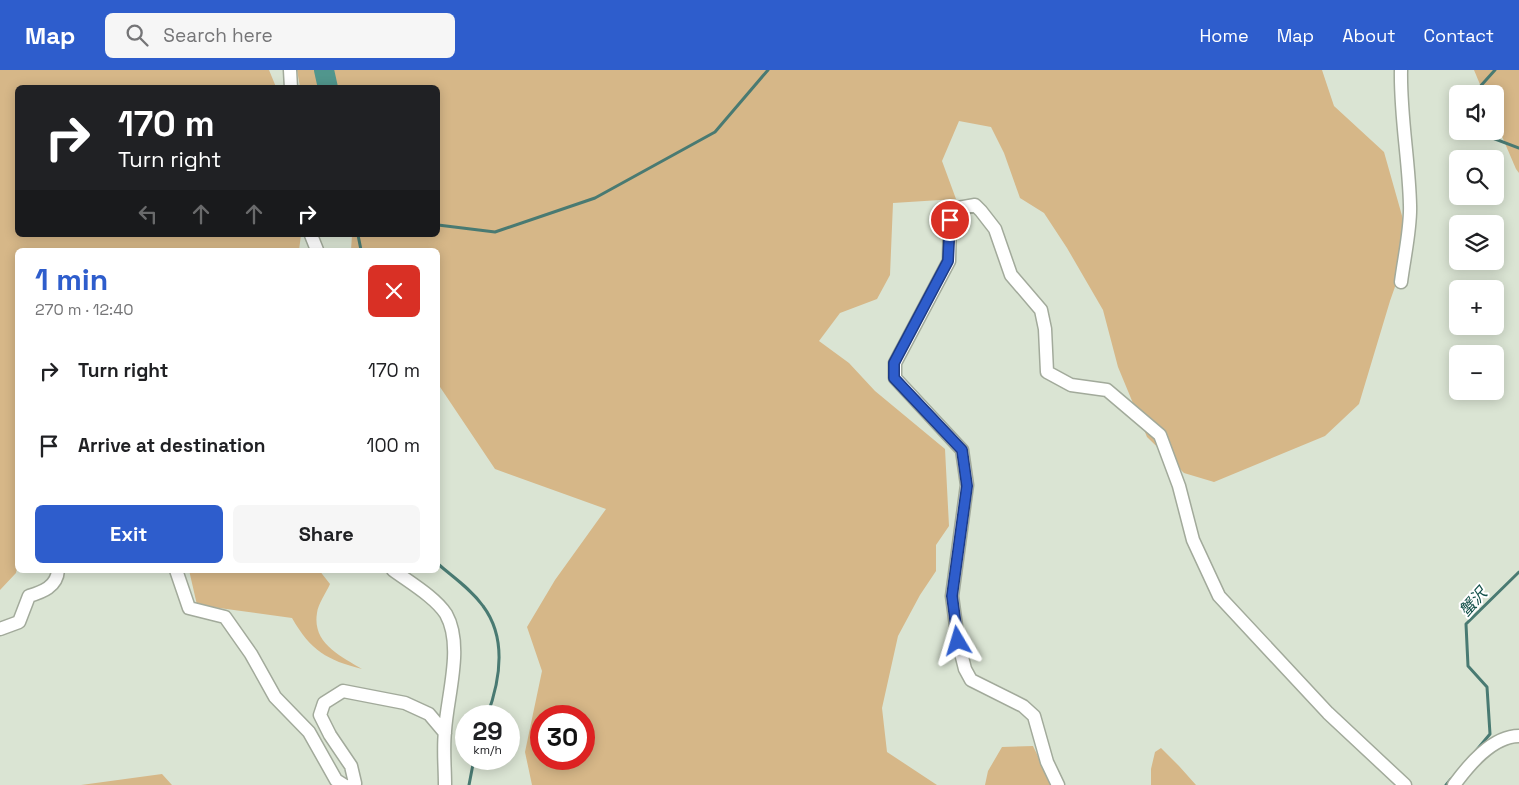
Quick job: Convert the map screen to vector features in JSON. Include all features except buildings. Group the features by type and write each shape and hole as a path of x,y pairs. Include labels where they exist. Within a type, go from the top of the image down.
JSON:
{"street":[{"path":"290,70 291,85"},
{"path":"1401,70 1400,90 1408,161 1410,208 1401,282"},
{"path":"1058,785 1047,762 1034,716 1023,706 971,680 965,669 958,641 952,596 967,486 962,450 894,378 894,363 948,261 950,220 958,208 975,206 981,211 995,229 1011,275 1041,310 1045,329 1047,372 1071,385 1107,390 1160,435 1179,486 1193,540 1219,596 1328,713 1405,785"},
{"path":"0,629 19,622 29,596 49,589 58,573"},
{"path":"177,573 189,608 225,617 251,654 275,697 308,732 336,780 344,785"},
{"path":"397,573 437,603 446,614 454,640 454,658 444,732 445,785"},
{"path":"351,785 355,783 351,766 330,735 320,715 324,703 343,692 405,703 429,714 444,732"},
{"path":"1454,785 1471,762 1506,738 1519,736"}],"shaded area":[{"path":"0,70 269,70 275,85 15,85 15,237 301,237 299,248 15,248 16,573 0,590"},
{"path":"297,70 1322,70 1334,106 1384,152 1410,244 1390,301 1359,404 1325,436 1214,482 1184,473 1147,437 1118,367 1103,310 1067,248 1044,213 1020,198 1004,153 991,127 959,121 942,161 956,199 893,203 890,275 877,299 840,313 819,341 849,363 875,391 945,449 949,526 936,545 936,571 920,595 898,636 882,708 887,752 937,785 532,785 525,752 530,728 530,770 595,770 595,705 535,705 542,671 527,627 555,580 606,509 495,469 440,387 440,248 351,248 352,237 440,237 440,85 300,85"},
{"path":"1474,70 1519,70 1519,173 1504,140 1504,85 1480,85"},
{"path":"190,573 321,573 330,584 320,602 317,613 319,633 329,647 362,669 339,662 321,653 306,639 292,618 197,605"},
{"path":"1033,746 1052,785 985,785 988,771 1002,747"},
{"path":"1161,748 1196,785 1151,785 1151,769 1155,752"},
{"path":"162,774 172,785 81,785"}],"waterway":[{"path":"324,70 327,85"},
{"path":"440,225 495,232 595,198 715,132 768,70"},
{"name":"蟹沢","path":"1482,85 1495,70"},
{"name":"蟹沢","path":"1498,140 1519,148"},
{"path":"358,237 361,248"},
{"path":"440,566 478,600 491,618 496,632 499,660 491,705"},
{"name":"蟹沢","path":"1475,752 1490,734 1487,687 1468,666 1466,624 1519,572"},
{"path":"469,785 472,770"},
{"name":"蟹沢","path":"1446,785 1451,779"}],"route":[{"path":"950,220 948,261 894,363 894,378 962,450 967,486 952,596 958,641"}]}
